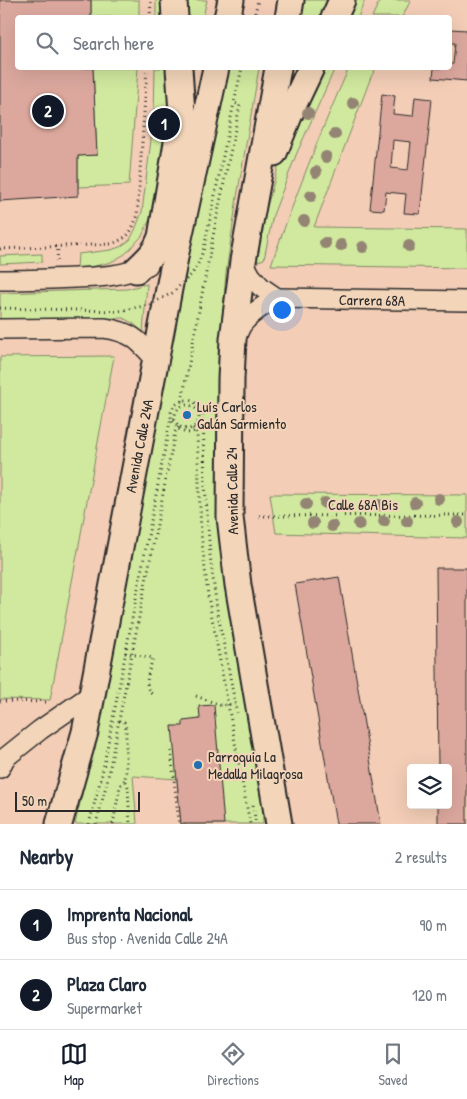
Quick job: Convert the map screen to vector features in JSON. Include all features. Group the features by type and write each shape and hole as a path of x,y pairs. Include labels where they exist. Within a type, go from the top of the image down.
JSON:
{"main road":[{"path":"174,0 175,15"},
{"path":"228,15 231,0"},
{"path":"288,15 291,0"},
{"path":"335,15 342,0"},
{"path":"178,242 182,113 179,70"},
{"name":"Avenida Calle 24A","path":"59,824 85,732 178,242 216,70"},
{"name":"Avenida Calle 24","path":"278,70 243,261 233,343 230,516 238,585 279,824"},
{"path":"252,214 292,106 310,70"},
{"path":"136,270 152,255 161,237 182,113"}],"street":[{"path":"0,280 109,277 136,270 178,242"},
{"path":"233,343 241,325 263,306 277,298 261,287 251,276 243,261"},
{"name":"Carrera 68A","path":"277,298 467,301"},
{"path":"0,329 104,328 119,330 142,344 156,360"},
{"path":"0,768 5,758 12,752 92,694"}],"path":[{"path":"150,15 151,0"},
{"path":"255,15 258,0"},
{"path":"0,249 112,244 130,234 137,217 147,70"},
{"path":"0,308 118,310 149,305 172,292 192,274 204,248 242,70"},
{"path":"182,401 192,401 202,409 203,420 201,425 194,429 178,427 173,419 172,412 182,401 240,105 234,103"},
{"path":"89,824 102,774 170,422 179,408 186,404 193,406 198,411 200,419 194,429"},
{"path":"96,824 121,721 175,432 178,427"},
{"path":"194,429 197,433 201,533 208,596 250,824"},
{"name":"Calle 68A Bis","path":"258,516 467,514"},
{"path":"125,654 153,658 146,686 152,694"},
{"path":"196,696 220,705 236,704"},
{"path":"0,701 53,702"},
{"path":"121,721 126,728 125,779 128,788 130,824"},
{"path":"171,751 178,824"},
{"path":"113,824 120,786 125,779"}],"green space":[{"path":"91,0 139,0 139,15 91,15"},
{"path":"156,0 168,0 169,15 156,15"},
{"path":"180,0 207,0 203,15 181,15"},
{"path":"300,0 334,0 327,15 298,15"},
{"path":"354,0 365,0 359,15 346,15"},
{"path":"380,0 411,0 403,15 373,15"},
{"path":"93,70 138,70 129,185 78,187 78,156 97,155"},
{"path":"155,70 172,70 175,111 151,217 142,236 125,254 111,262 77,268 78,254 111,250 120,247 130,240 142,212 154,116"},
{"path":"227,70 259,70 226,273 220,347 218,431 262,797 263,824 181,824 177,779 133,776 137,824 75,824 95,739"},
{"path":"320,70 334,70 296,155 273,215 264,259 255,262 264,217 281,157"},
{"path":"348,70 375,70 314,227 467,229 467,268 271,265 328,116"},
{"path":"42,254 42,262 0,264 0,256"},
{"path":"147,284 143,332 123,318 0,320 0,293 127,289"},
{"path":"114,356 50,700 0,699 0,357"},
{"path":"270,494 467,495 467,538 276,533"}],"building":[{"path":"0,0 91,0 91,15 15,15 15,70 93,70 97,155 78,156 78,196 0,201"},
{"path":"452,29 467,30 467,81 433,78 434,70 452,70 455,43 452,43"},
{"path":"382,94 395,96 393,114 413,116 415,97 432,99 420,214 404,213 406,194 386,192 384,210 370,209","holes":["393,140 411,142 408,170 391,168"]},
{"path":"436,568 467,568 467,824 438,824 438,809 452,809 452,764 438,764"},
{"path":"339,577 381,824 336,824 295,584"},
{"name":"Parroquia La Medalla Milagrosa","path":"214,705 224,824 181,824 172,726 183,726 183,721 200,719 199,706"}],"place":[{"name":"Plaza Claro","path":"48,111"},
{"name":"Imprenta Nacional","path":"164,124"},
{"name":"Luís Carlos Galán Sarmiento","path":"187,415"},
{"name":"Parroquia La Medalla Milagrosa","path":"198,765"}]}
